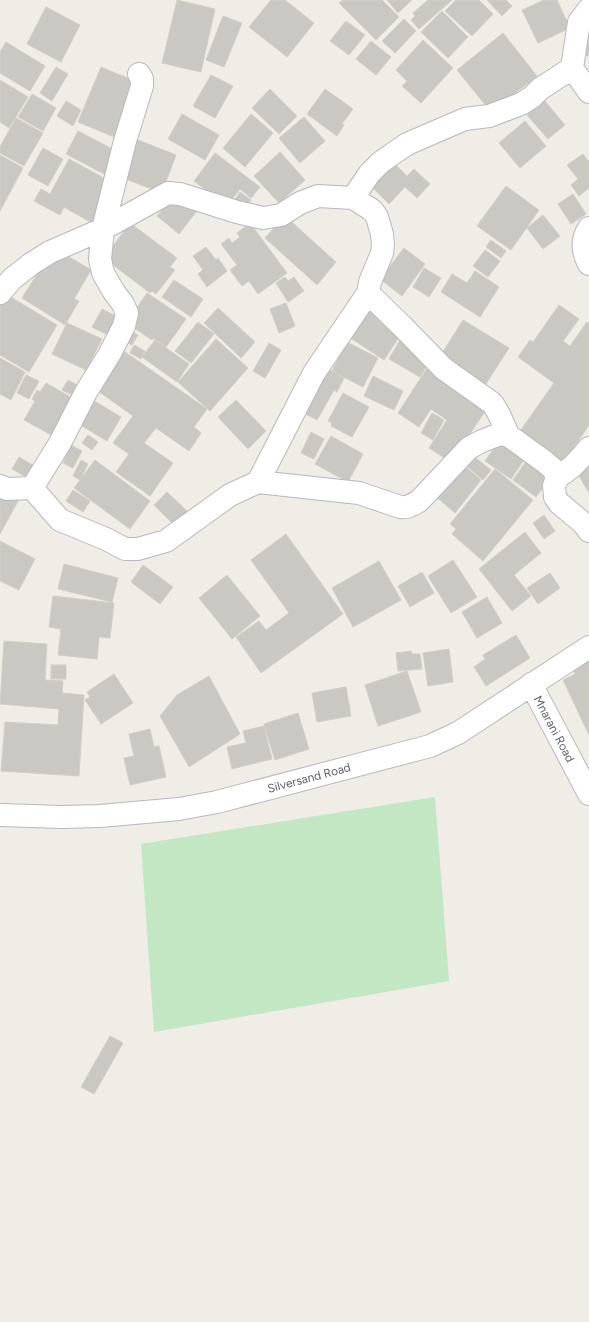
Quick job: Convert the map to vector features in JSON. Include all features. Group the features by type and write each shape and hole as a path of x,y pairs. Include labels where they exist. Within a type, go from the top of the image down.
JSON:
{"street":[{"path":"589,9 579,22 572,68 589,92"},
{"path":"353,198 373,170 381,162 407,144 465,119 489,116 521,104 532,97 540,89 572,68"},
{"path":"32,488 60,443 86,392 109,355 124,326 128,313 103,273 100,259 103,229 125,141 142,86 142,79 139,74"},
{"path":"0,293 12,279 30,264 50,252 103,229 168,193 180,194 237,212 263,218 281,215 300,203 318,196 353,198 372,210 377,216 382,234 383,245 382,253 370,282 368,293 314,374 258,482"},
{"path":"589,228 583,243 584,254 589,264"},
{"path":"368,293 444,369 492,403 498,410 502,425 509,436 545,462 557,477"},
{"path":"32,488 60,520 106,539 125,549 138,549 166,541 230,496 258,482 359,493 405,507 412,506 419,501 469,448 500,434 509,436"},
{"path":"589,448 576,464 557,477 554,486 555,497 559,503 583,523 589,531"},
{"path":"0,486 7,489 32,488"},
{"name":"Silversand Road","path":"0,815 39,817 100,816 179,809 217,802 430,746 458,733 589,647"},
{"name":"Mnarani Road","path":"531,684 589,794"}],"green space":[{"path":"435,797 449,981 154,1032 141,844"}],"building":[{"path":"177,0 215,9 201,72 162,63"},
{"path":"271,0 285,0 314,23 287,57 249,27"},
{"path":"343,0 382,0 399,17 376,40 339,3"},
{"path":"387,0 412,0 398,13"},
{"path":"428,0 452,0 419,29 411,20 415,16 413,13"},
{"path":"456,0 479,0 493,14 472,36 445,11"},
{"path":"487,0 506,0 512,6 502,16"},
{"path":"544,0 557,0 570,28 538,43 522,10"},
{"path":"46,7 80,25 61,62 27,44"},
{"path":"442,11 468,37 448,58 421,32"},
{"path":"223,16 242,23 224,67 206,60"},
{"path":"404,19 416,31 395,53 382,41"},
{"path":"346,21 365,35 349,55 330,41"},
{"path":"589,25 589,56 580,54"},
{"path":"503,33 537,76 491,112 457,70"},
{"path":"423,40 453,68 421,103 402,86 407,81 396,70"},
{"path":"371,41 391,57 376,75 356,59"},
{"path":"6,42 45,66 30,91 0,73 0,52"},
{"path":"56,67 68,74 52,101 40,93"},
{"path":"101,67 137,82 114,137 78,122"},
{"path":"211,75 233,86 215,118 193,106"},
{"path":"0,80 28,97 9,128 0,122"},
{"path":"270,89 297,116 279,134 252,108"},
{"path":"325,89 353,109 342,124 344,125 337,136 307,114"},
{"path":"32,94 56,108 43,131 18,117"},
{"path":"544,100 565,125 548,139 527,115"},
{"path":"66,101 81,110 73,126 57,116"},
{"path":"182,114 219,135 205,160 168,139"},
{"path":"251,114 273,133 245,167 223,148"},
{"path":"304,117 325,141 300,163 279,138"},
{"path":"16,118 43,133 24,166 0,153 0,147"},
{"path":"525,121 546,146 520,168 499,143"},
{"path":"78,131 120,153 108,176 66,154"},
{"path":"133,138 176,155 162,193 118,176"},
{"path":"43,148 63,159 48,186 28,175"},
{"path":"280,152 305,180 279,203 254,176"},
{"path":"215,153 260,187 251,198 240,189 227,206 194,181"},
{"path":"583,154 589,162 589,188 579,196 571,185 578,179 567,165"},
{"path":"0,155 23,168 0,211"},
{"path":"69,159 113,183 92,223 64,207 60,215 34,201 41,189 50,194"},
{"path":"394,163 407,176 414,169 430,184 417,198 405,187 389,204 372,187"},
{"path":"506,186 539,210 511,250 477,226"},
{"path":"240,192 251,200 243,211 232,204"},
{"path":"573,194 586,214 571,224 558,204"},
{"path":"175,195 196,212 179,234 157,216"},
{"path":"543,215 560,236 543,249 527,228"},
{"path":"285,216 336,262 317,285 265,238"},
{"path":"130,223 177,258 170,267 175,270 156,294 152,291 150,293 104,258"},
{"path":"250,223 287,273 258,294 249,281 242,286 230,270 237,265 221,244 229,238 232,243 240,237 237,233"},
{"path":"491,240 506,251 501,258 486,247"},
{"path":"206,247 216,260 218,258 227,271 207,287 198,274 203,270 193,256"},
{"path":"404,248 425,264 402,296 380,279"},
{"path":"58,250 91,270 74,299 79,301 65,325 22,298 41,268 45,271"},
{"path":"485,250 500,261 488,277 473,266"},
{"path":"424,268 441,278 429,297 413,287"},
{"path":"475,271 499,287 480,317 441,292 452,274 467,283"},
{"path":"285,277 288,281 294,277 304,291 288,302 276,283"},
{"path":"174,280 203,299 191,317 162,297"},
{"path":"4,293 57,325 29,372 0,355 0,300"},
{"path":"147,293 186,319 166,347 153,338 152,340 127,323"},
{"path":"286,303 295,326 279,333 270,309"},
{"path":"559,305 579,319 563,341 570,346 587,322 589,324 589,425 562,465 518,434 554,383 518,357 530,340 533,342"},
{"path":"218,308 255,342 241,358 204,323"},
{"path":"368,308 403,331 384,360 349,337"},
{"path":"102,309 122,319 112,337 92,327"},
{"path":"463,320 509,348 484,387 439,358"},
{"path":"198,322 214,334 191,363 175,351"},
{"path":"67,323 102,339 86,370 52,354"},
{"path":"126,328 138,335 132,345 120,339"},
{"path":"216,339 248,368 210,411 178,382"},
{"path":"155,340 189,364 177,382 142,357"},
{"path":"400,340 431,359 420,377 389,359"},
{"path":"347,342 378,358 363,387 332,371"},
{"path":"269,343 281,350 265,378 253,371"},
{"path":"134,345 145,351 141,359 130,353"},
{"path":"118,347 207,409 194,427 201,433 189,451 156,428 144,443 173,463 150,496 116,472 129,454 113,443 133,416 91,386"},
{"path":"0,358 25,372 11,400 0,394"},
{"path":"428,367 488,407 451,462 429,448 447,420 431,409 419,427 398,413"},
{"path":"326,368 344,378 337,392 334,390 317,420 302,412"},
{"path":"26,375 39,381 29,399 17,393"},
{"path":"373,376 403,391 394,410 364,396"},
{"path":"68,380 83,388 78,398 62,390"},
{"path":"46,383 76,400 55,437 24,420 35,401 32,399 37,390 40,392"},
{"path":"343,393 369,407 352,437 331,426 332,423 328,421"},
{"path":"86,396 121,417 107,441 72,420"},
{"path":"236,400 266,431 248,449 218,417"},
{"path":"432,413 444,420 433,440 421,433"},
{"path":"311,432 324,439 314,459 301,453"},
{"path":"88,435 98,442 92,450 82,443"},
{"path":"331,436 363,454 348,482 315,464"},
{"path":"503,436 528,454 511,479 485,461"},
{"path":"71,445 82,451 73,468 63,463"},
{"path":"468,452 491,470 483,480 461,461"},
{"path":"19,457 38,468 34,474 29,471 26,477 12,469"},
{"path":"529,457 553,474 536,497 513,480"},
{"path":"81,460 88,464 80,480 73,476"},
{"path":"95,460 150,501 130,529 74,488"},
{"path":"460,462 481,480 455,513 434,495"},
{"path":"589,467 589,493 578,474"},
{"path":"495,469 533,500 483,561 452,534 456,529 450,524"},
{"path":"0,489 19,499 0,534"},
{"path":"73,490 90,501 83,512 66,501"},
{"path":"167,492 187,511 173,524 154,505"},
{"path":"544,515 555,531 544,539 533,523"},
{"path":"525,532 541,553 514,575 531,596 512,611 479,569"},
{"path":"286,534 343,614 261,673 236,637 259,621 266,630 289,613 251,560"},
{"path":"0,541 35,559 19,590 0,581"},
{"path":"453,560 477,597 451,613 428,576"},
{"path":"379,561 401,600 353,627 332,588"},
{"path":"64,564 118,578 112,602 58,589"},
{"path":"143,565 173,587 160,604 131,582"},
{"path":"422,572 434,593 410,607 398,586"},
{"path":"550,573 560,588 538,604 527,588"},
{"path":"227,575 260,616 232,639 199,598"},
{"path":"53,596 114,603 110,638 99,637 97,659 58,655 61,629 49,627"},
{"path":"487,597 502,623 477,638 462,612"},
{"path":"516,635 530,658 486,686 474,667 485,659 483,655"},
{"path":"4,641 47,644 45,680 63,681 62,693 84,695 79,776 1,771 5,722 58,725 59,709 0,704"},
{"path":"449,649 453,682 428,686 423,653"},
{"path":"411,651 412,654 420,654 422,669 398,671 396,653"},
{"path":"589,657 589,735 563,680 575,674 572,666"},
{"path":"51,665 66,665 66,679 51,679"},
{"path":"407,671 421,712 378,726 365,685"},
{"path":"114,674 133,703 101,724 85,700 90,697 87,692"},
{"path":"209,676 240,734 189,767 160,716 177,695"},
{"path":"346,687 351,716 317,722 312,693"},
{"path":"298,713 309,749 275,760 264,724"},
{"path":"264,726 272,759 232,769 227,747 246,743 243,731"},
{"path":"150,729 154,747 159,746 166,777 130,785 124,758 134,756 129,734"},
{"path":"110,1036 123,1043 94,1094 81,1087"}]}
